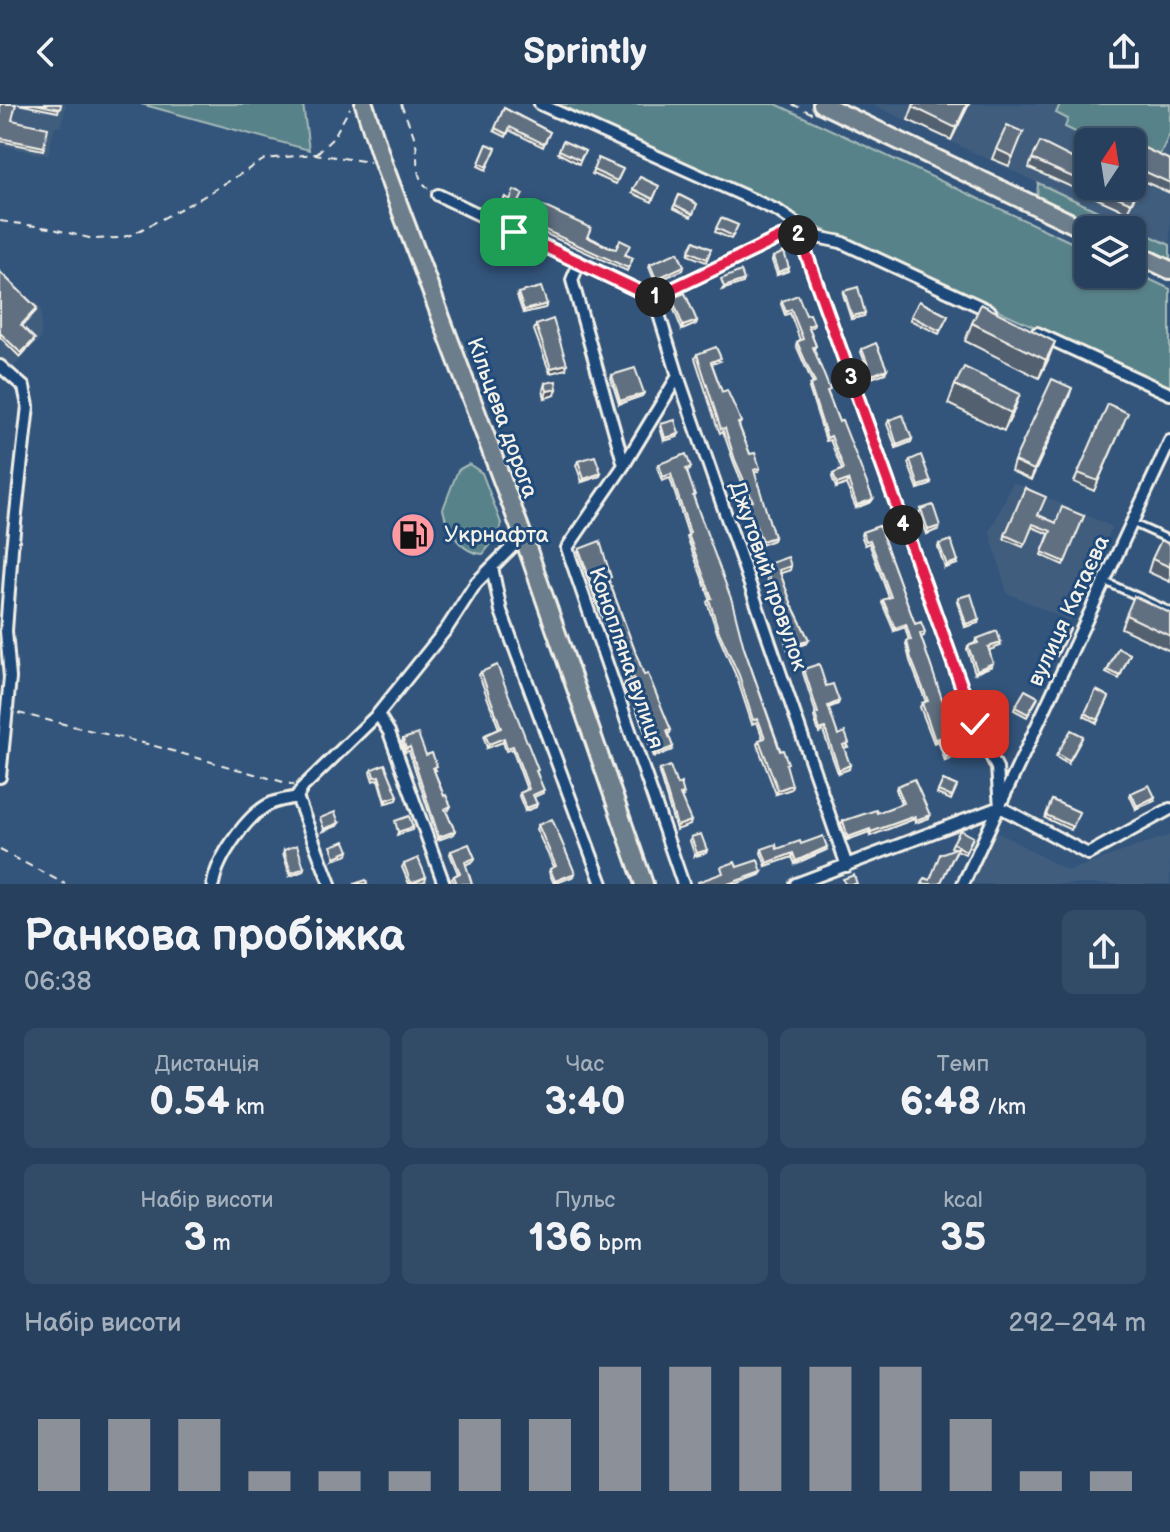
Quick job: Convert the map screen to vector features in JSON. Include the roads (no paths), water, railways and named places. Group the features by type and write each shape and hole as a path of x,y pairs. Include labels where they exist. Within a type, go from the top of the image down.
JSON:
{"main road":[{"name":"Кільцева дорога","path":"364,104 383,163 523,536 644,884"},
{"path":"822,104 1074,224"},
{"path":"1146,259 1170,270"}],"street":[{"path":"540,104 778,211 798,225 975,724 997,768 1000,807"},
{"path":"438,195 654,298 781,237 802,234 841,242 998,315"},
{"path":"579,263 572,280 624,465"},
{"name":"Джутовий провулок","path":"654,298 847,866"},
{"path":"1027,328 1170,394"},
{"path":"0,366 24,387 28,406 12,549 6,631 10,678 0,777"},
{"name":"Конопляна вулиця","path":"678,376 624,465 567,548 683,884"},
{"name":"вулиця Катаєва","path":"963,884 1170,441"},
{"path":"213,884 234,836 269,804 300,792 378,714 447,628 476,583 523,536"},
{"path":"492,567 501,611 602,884"},
{"path":"378,714 389,732 444,884"},
{"path":"300,792 330,884"},
{"path":"796,884 1000,807 1088,854 1170,809"}],"lane":[{"path":"1132,523 1170,540"},
{"path":"1105,581 1170,611"}],"place":[{"name":"Укрнафта","path":"413,535"}]}
